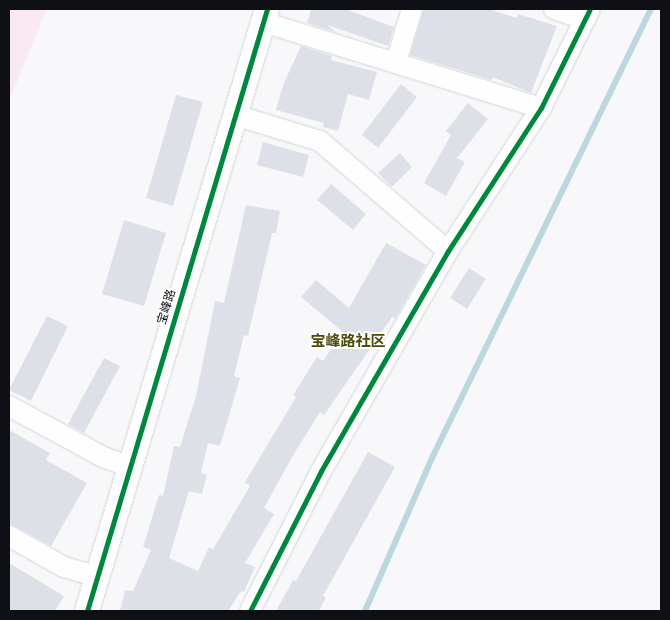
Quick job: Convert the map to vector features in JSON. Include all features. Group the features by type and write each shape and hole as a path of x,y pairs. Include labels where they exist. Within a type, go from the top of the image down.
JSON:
{"street":[{"path":"396,62 412,9"},
{"path":"250,611 321,471 448,251 541,108 587,14 554,9"},
{"path":"265,15 396,62 541,108"},
{"name":"宝峰路","path":"87,611 265,15"},
{"path":"235,115 320,141 448,251"},
{"path":"9,407 103,458 130,466"},
{"path":"9,536 64,567 98,577"}],"shaded area":[{"path":"9,9 47,9 9,101"}],"building":[{"path":"311,9 345,9 394,27 388,46 327,25 336,32 307,23"},
{"path":"424,9 488,9 517,18 518,14 557,26 531,93 493,77 492,80 410,55"},
{"path":"301,46 332,56 331,60 377,72 369,100 348,94 338,131 323,127 324,123 276,110 283,85"},
{"path":"401,84 417,97 378,148 362,135"},
{"path":"176,95 203,102 173,206 146,198"},
{"path":"468,103 488,119 457,158 465,162 446,196 424,183 451,135 446,131"},
{"path":"263,142 309,155 303,177 257,165"},
{"path":"400,153 412,167 392,187 378,173"},
{"path":"331,184 366,214 353,230 317,200"},
{"path":"246,205 280,211 276,233 272,233 248,336 244,335 234,376 240,378 220,446 208,443 201,473 207,475 202,494 189,491 169,558 198,571 209,547 213,549 250,486 245,482 296,397 293,395 317,357 323,361 343,332 301,297 316,280 349,308 386,243 426,265 395,319 392,317 324,415 320,412 292,457 264,508 274,514 245,563 255,567 244,592 241,591 228,611 120,611 125,590 133,591 151,550 143,547 159,495 163,496 174,446 180,447 196,396 215,301 224,303"},
{"path":"124,220 166,233 144,306 102,294"},
{"path":"469,268 486,279 467,309 450,298"},
{"path":"47,316 68,326 31,401 9,390"},
{"path":"104,358 120,366 84,433 68,424"},
{"path":"9,430 50,453 46,460 87,483 51,546 9,523"},
{"path":"368,452 395,467 323,596 326,597 319,611 276,611 293,580 296,581"},
{"path":"9,563 64,596 55,611 9,611"}],"waterway":[{"path":"365,611 434,454 651,9"}],"cycle path":[{"path":"87,611 267,9"},
{"path":"250,611 321,471 448,251 541,108 590,9"}],"district":[{"name":"宝峰路社区","path":"348,342"}]}
